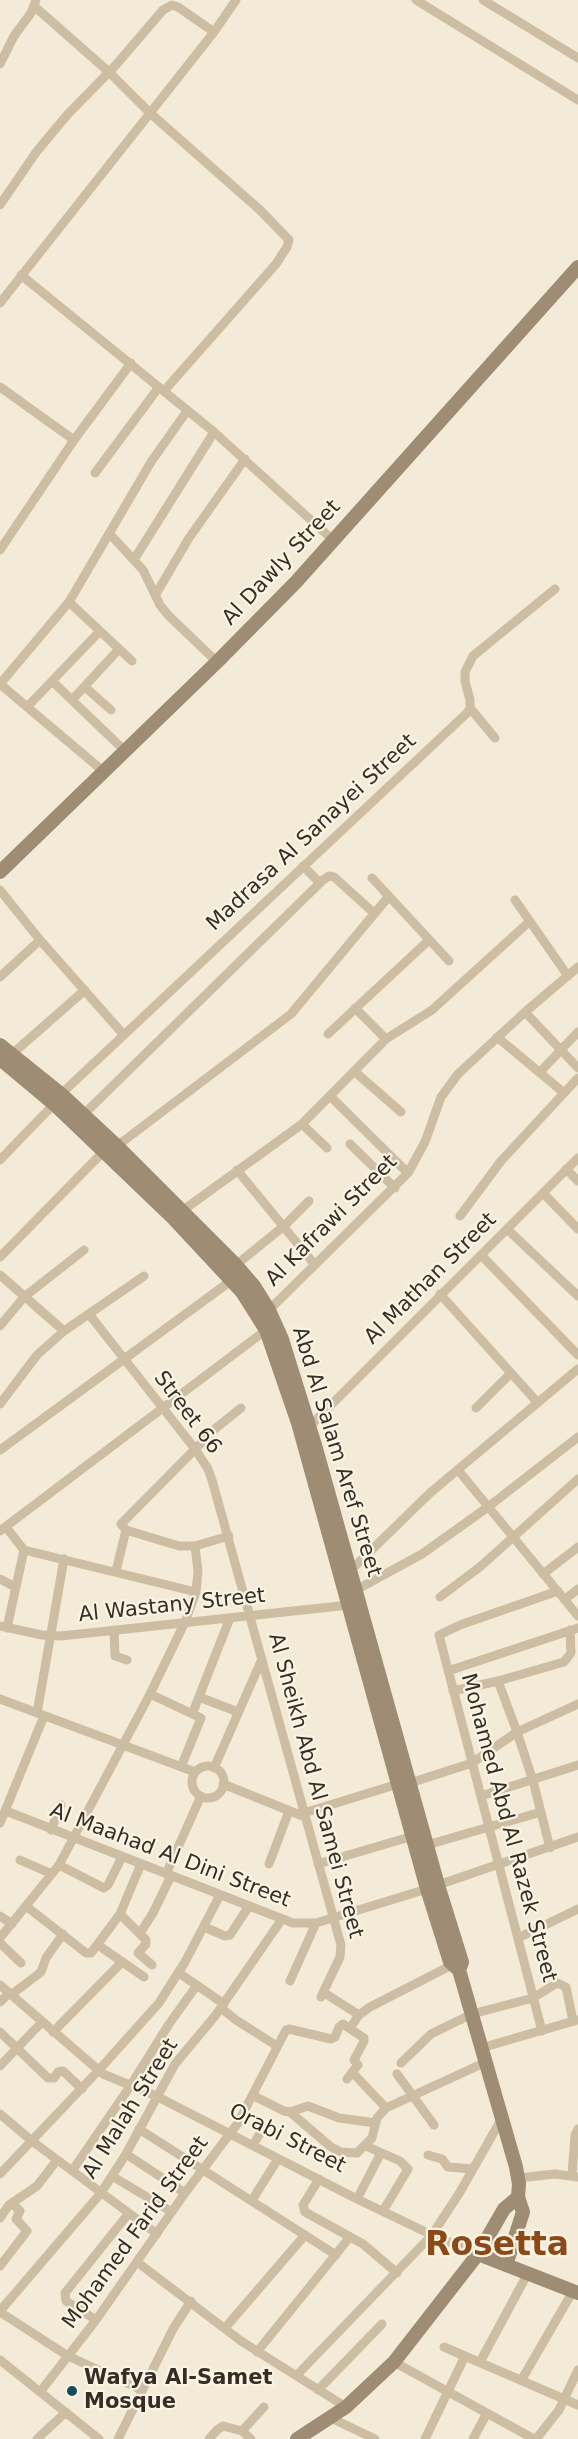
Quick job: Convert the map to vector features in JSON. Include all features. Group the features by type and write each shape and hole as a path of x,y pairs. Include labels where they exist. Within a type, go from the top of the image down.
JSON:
{"street":[{"path":"0,303 214,32 236,0"},
{"path":"416,0 578,100"},
{"path":"483,0 578,58"},
{"path":"0,64 35,3 150,113 260,210 289,240 288,247 276,264 162,389 95,473"},
{"path":"0,205 37,151 68,114 109,72 167,6 172,5 182,9 214,32"},
{"name":"Al Dawly Street","path":"0,872 216,662 334,541 578,267"},
{"path":"21,275 246,459 334,541"},
{"path":"0,550 74,440 131,363"},
{"path":"0,387 74,440"},
{"path":"103,771 0,684 69,603 151,462 187,411"},
{"path":"135,558 214,432"},
{"path":"156,594 194,530 246,459"},
{"path":"109,533 135,558 160,605 168,615 216,662"},
{"path":"495,738 470,708 465,681 468,663 473,656 555,588"},
{"path":"69,603 132,661"},
{"path":"27,707 99,631"},
{"path":"72,700 119,649"},
{"path":"52,681 124,750"},
{"path":"85,687 111,710"},
{"name":"Madrasa Al Sanayei Street","path":"0,1160 57,1099 123,1034 470,708"},
{"path":"303,867 320,883"},
{"path":"83,1115 328,876 334,877 374,913"},
{"path":"372,878 449,961"},
{"path":"0,890 40,940 123,1034"},
{"path":"0,1257 111,1148 291,1014 389,896"},
{"path":"515,900 568,976"},
{"path":"182,1211 302,1124 386,1039 432,1010 530,921"},
{"path":"0,977 40,940"},
{"path":"328,1034 429,940"},
{"name":"Al Kafrawi Street","path":"269,1310 408,1173 425,1142 436,1108 449,1085 497,1037 578,967"},
{"path":"6,1056 85,990"},
{"path":"355,1008 386,1039"},
{"path":"525,1012 578,1068"},
{"path":"540,1072 578,1032"},
{"path":"497,1037 563,1092"},
{"name":"Abd Al Salam Aref Street","path":"0,1045 6,1056 182,1211 236,1265 254,1286 269,1310 282,1339 305,1423 349,1605 404,1783 427,1845 432,1887"},
{"path":"354,1071 401,1112"},
{"path":"460,1216 501,1161 578,1077"},
{"path":"331,1097 408,1173"},
{"name":"Abd Al Salam Aref Street","path":"57,1099 83,1115 251,1304 266,1330 305,1423 351,1570 404,1783 412,1836 432,1887 455,1968 472,2014 518,2178 518,2197 523,2207 523,2218 506,2265"},
{"path":"302,1124 327,1148"},
{"path":"350,1144 394,1188"},
{"name":"Al Mathan Street","path":"305,1423 481,1255 578,1158"},
{"path":"566,1169 578,1181"},
{"path":"237,1170 315,1265"},
{"path":"543,1193 578,1229"},
{"path":"236,1265 284,1226 309,1201"},
{"path":"507,1229 578,1296"},
{"path":"0,1326 24,1298 84,1250"},
{"path":"481,1255 578,1355"},
{"path":"0,1275 64,1331"},
{"path":"0,1404 37,1355 64,1331 144,1276"},
{"path":"0,1450 232,1280"},
{"path":"440,1294 538,1403"},
{"name":"Street 66","path":"88,1314 195,1449 208,1469 250,1616"},
{"path":"196,1592 24,1550 3,1529 266,1330"},
{"path":"351,1570 403,1518 578,1369"},
{"path":"476,1408 511,1373"},
{"path":"229,1536 195,1546 179,1546 126,1530 122,1526 122,1521 195,1449 241,1408"},
{"path":"356,1590 422,1554 488,1507 578,1437"},
{"path":"458,1470 578,1616"},
{"path":"440,1597 481,1566 578,1479"},
{"path":"116,1571 126,1530"},
{"path":"0,1938 59,1865 150,1694 185,1622 196,1592 198,1571 195,1546"},
{"path":"543,1574 578,1547"},
{"path":"2,1627 24,1550"},
{"path":"0,1823 4,1807 41,1714 64,1559"},
{"path":"0,1579 15,1587"},
{"path":"561,1595 578,1589"},
{"name":"Mohamed Abd Al Razek Street","path":"542,2031 438,1635 460,1625 561,1595"},
{"name":"Al Wastany Street","path":"2,1627 52,1636 349,1605"},
{"name":"Al Sheikh Abd Al Samei Street","path":"250,1616 342,1951 322,1994 359,2015"},
{"path":"193,1712 231,1618"},
{"path":"448,1671 574,1629 571,1653 564,1662 453,1691"},
{"path":"114,1630 114,1653 117,1658 127,1659"},
{"path":"214,1768 261,1659"},
{"path":"498,1681 533,1781 550,1848"},
{"path":"150,1694 199,1715 201,1721 181,1767"},
{"path":"199,1697 238,1712"},
{"path":"0,1699 195,1772"},
{"path":"223,1784 304,1815 472,1763 517,1732 578,1704"},
{"path":"481,1796 578,1765"},
{"path":"206,1766 214,1768 221,1774 223,1784 215,1795 201,1796 193,1788 192,1780 195,1772 206,1766"},
{"path":"140,1933 156,1908 201,1796"},
{"path":"51,1830 61,1805"},
{"name":"Al Maahad Al Dini Street","path":"4,1807 51,1830 282,1919 303,1924 333,1918 499,1866 578,1837"},
{"path":"269,1864 289,1811"},
{"path":"427,1845 541,1812"},
{"path":"318,1864 412,1836"},
{"path":"59,1865 104,1888 108,1885 122,1857"},
{"path":"20,1860 52,1874"},
{"path":"26,1906 89,1954 120,1914 141,1864"},
{"path":"1,2171 98,2072 159,2003 179,1973 220,1895"},
{"path":"204,1927 225,1936 230,1935 249,1906"},
{"path":"518,1938 578,1909"},
{"path":"120,1914 147,1942 138,1951 152,1965"},
{"path":"0,1917 12,1924"},
{"name":"Al Malah Street","path":"0,2311 101,2193 126,2154 175,2064 222,2006 282,1919"},
{"path":"290,1981 316,1923"},
{"path":"0,2002 41,1972 47,1956 63,1934"},
{"path":"0,1943 21,1963"},
{"path":"98,1945 144,1977"},
{"path":"53,2032 122,1962"},
{"path":"386,2108 350,2076 358,2065 354,2060 365,2040 350,2028 359,2015 408,1986 455,1968"},
{"path":"179,1973 197,1985 236,2020 277,2046"},
{"path":"401,2062 431,2034 472,2014 533,1998 557,1983 563,1985 576,2020 481,2048"},
{"name":"Orabi Street","path":"0,1985 98,2072 156,2096 432,2235 575,2292"},
{"path":"72,2171 197,1985"},
{"path":"0,2066 42,2022"},
{"name":"Mohamed Farid Street","path":"40,2392 96,2320 171,2212 230,2134 254,2096 286,2030 331,2039 335,2037 340,2025 350,2028"},
{"path":"0,2032 48,2078 54,2078 58,2072 63,2072 82,2089"},
{"path":"290,2112 331,2147 341,2152 357,2153 372,2138 376,2123 386,2108 486,2062"},
{"path":"397,2074 411,2096 435,2125"},
{"path":"254,2096 284,2111 290,2112 308,2106 339,2118 376,2123"},
{"path":"0,2114 32,2141 157,2234"},
{"path":"297,2375 432,2235 502,2118"},
{"path":"139,2129 204,2168 336,2255"},
{"path":"518,2178 537,2174 575,2176 578,2129"},
{"path":"253,2145 262,2130"},
{"path":"366,2146 400,2161 408,2169 383,2211"},
{"path":"357,2199 381,2153"},
{"path":"126,2154 185,2193"},
{"path":"428,2155 442,2159 448,2167 473,2169"},
{"path":"252,2200 278,2158"},
{"path":"0,2218 12,2203 37,2186 57,2160"},
{"path":"112,2176 171,2212"},
{"path":"319,2180 303,2205 305,2212 363,2244 397,2273"},
{"path":"297,2439 346,2407 394,2362 478,2254 504,2210 518,2197"},
{"path":"0,2266 26,2232 16,2219 20,2209 12,2203"},
{"path":"96,2320 66,2301 65,2293 129,2213"},
{"path":"225,2328 305,2235"},
{"path":"257,2352 350,2238"},
{"path":"137,2262 257,2352 346,2407"},
{"path":"480,2362 528,2273"},
{"path":"522,2379 575,2292"},
{"path":"118,2439 173,2329 191,2301"},
{"path":"0,2311 68,2356 142,2390"},
{"path":"318,2390 382,2324"},
{"path":"444,2348 522,2379 578,2405"},
{"path":"425,2439 465,2356"},
{"path":"0,2360 95,2438"},
{"path":"394,2362 447,2393 535,2439 559,2410 578,2370"},
{"path":"242,2431 264,2407"},
{"path":"37,2439 66,2412"},
{"path":"473,2439 487,2413"},
{"path":"331,2418 369,2438"},
{"path":"209,2439 224,2426 242,2431 251,2439"}],"place":[{"name":"Wafya Al-Samet Mosque","path":"72,2391"}],"district":[{"name":"Rosetta","path":"497,2246"}]}
